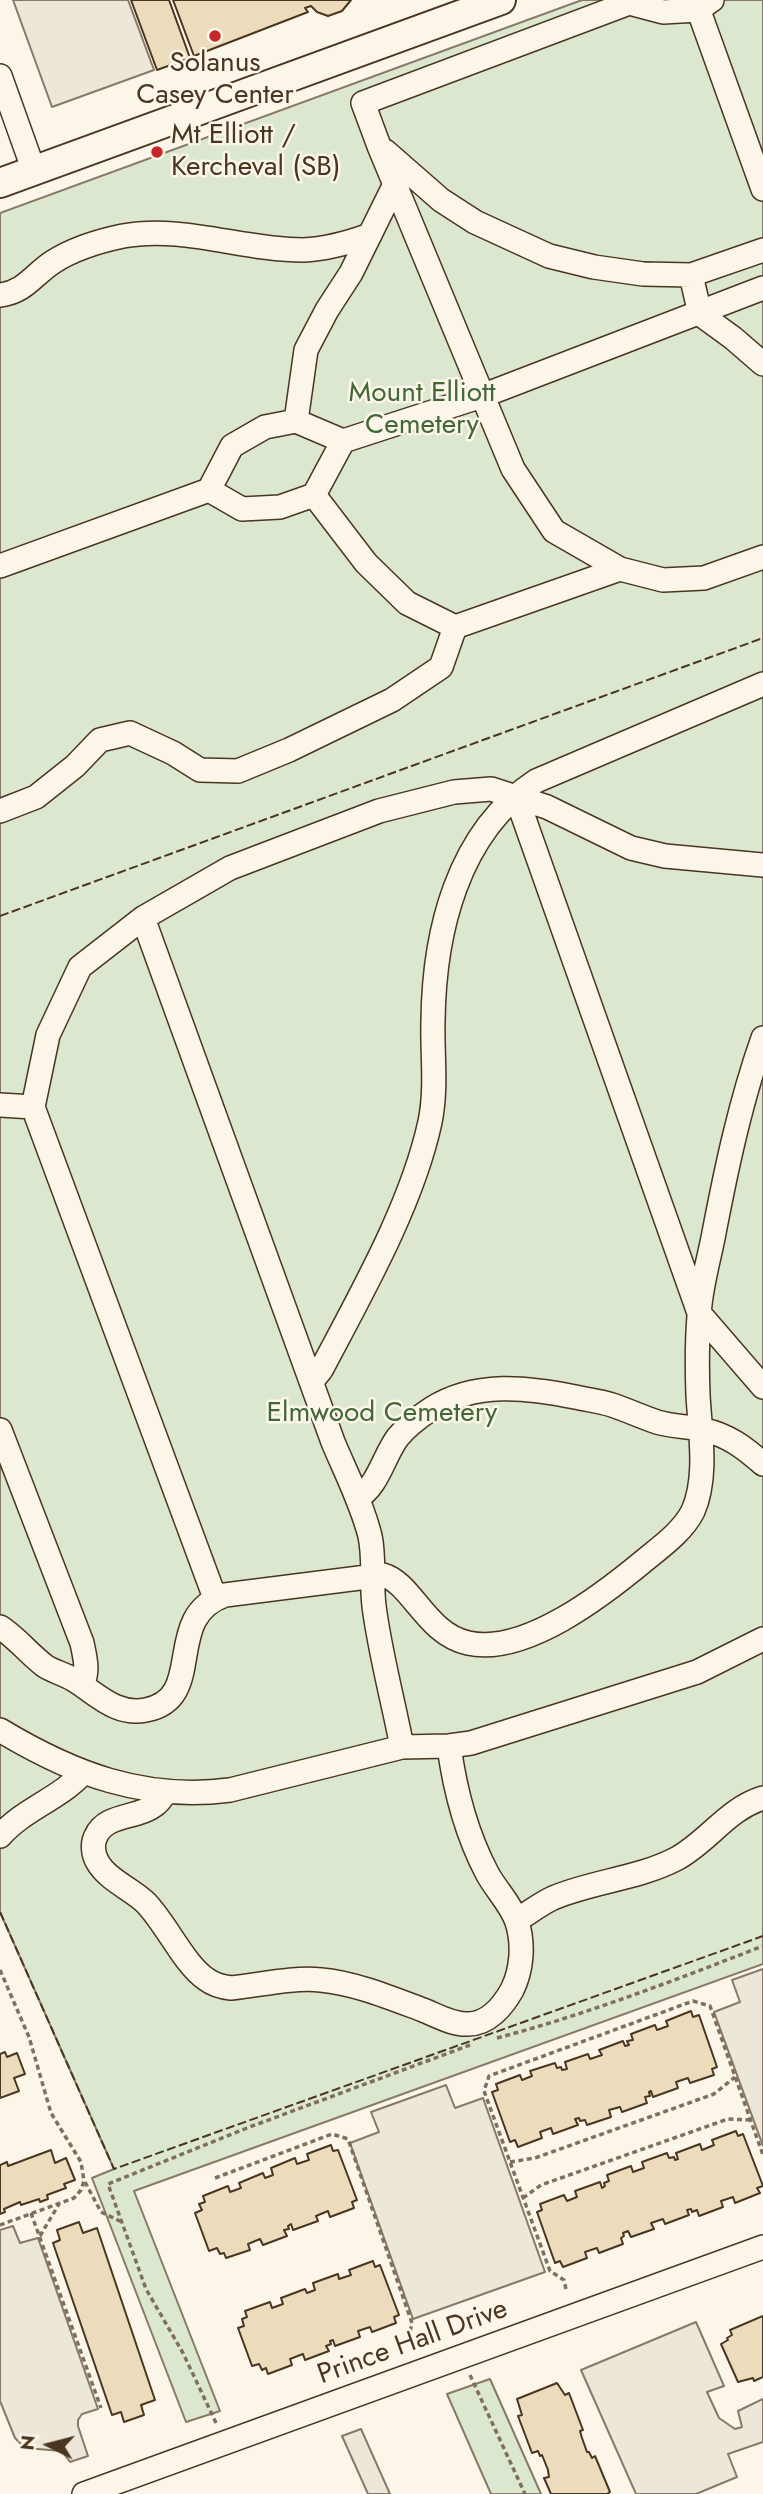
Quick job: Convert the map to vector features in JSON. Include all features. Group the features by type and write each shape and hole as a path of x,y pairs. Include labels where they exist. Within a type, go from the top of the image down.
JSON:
{"main road":[{"path":"0,183 501,0"}],"street":[{"path":"763,189 702,3 663,12 629,3 363,103 513,469 554,531 620,569 663,580 704,578 763,557"},
{"path":"0,76 34,171"},
{"path":"379,146 441,200 475,222 548,256 594,267 643,274 691,275 763,250"},
{"path":"296,421 306,350 395,184"},
{"path":"0,295 16,292 53,262 74,251 123,236 152,233 184,235 305,250 339,246 370,235"},
{"path":"691,275 700,314 763,364"},
{"path":"0,566 209,490 232,446 265,427 296,421 343,441 482,396 763,288"},
{"path":"209,490 242,509 280,508 314,495 343,441"},
{"path":"314,495 366,563 407,603 455,627 620,569"},
{"path":"0,811 36,797 75,766 100,740 130,733 173,753 200,770 238,771 289,750 392,700 441,667 455,627"},
{"path":"312,1381 321,1370 376,1264 404,1200 430,1122 434,1089 433,996 440,941 450,899 477,843 516,796 551,773 763,684"},
{"path":"215,1598 33,1107 48,1035 80,967 143,918 230,869 379,811 466,789 491,789 516,796 547,807 613,841 639,850 689,859 763,865"},
{"path":"516,796 699,1313 763,1387"},
{"path":"143,918 333,1442 370,1535 377,1626 402,1747"},
{"path":"0,1627 46,1667 82,1685 109,1704 128,1711 146,1710 170,1698 180,1680 188,1633 199,1610 215,1598 225,1595 383,1575 396,1581 434,1625 456,1640 496,1644 531,1634 612,1587 666,1543 686,1522 698,1494 701,1429 698,1394 699,1313 723,1186 747,1084 763,1038"},
{"path":"0,1105 33,1107"},
{"path":"357,1498 368,1490 391,1448 409,1426 440,1404 481,1391 518,1388 610,1404 670,1426 719,1434 737,1443 763,1464"},
{"path":"0,1430 82,1643 87,1664 82,1685"},
{"path":"0,1730 83,1773 140,1789 208,1793 230,1790 402,1747 471,1743 697,1672 763,1639"},
{"path":"166,1791 158,1804 144,1812 117,1819 101,1828 93,1843 94,1852 102,1869 131,1890 159,1917 198,1972 222,1987 319,1979 349,1986 459,2024 469,2025 480,2022 499,2009 513,1987 521,1952 517,1920 487,1874 470,1835 456,1787 449,1746"},
{"path":"0,1836 27,1811 63,1790 83,1773"},
{"path":"517,1920 552,1899 652,1869 675,1859 706,1839 731,1815 763,1798"},
{"name":"Prince Hall Drive","path":"84,2494 763,2247"}],"path":[{"path":"496,2038 588,2012 763,1946"},
{"path":"0,1970 29,2037 51,2113 81,2162 84,2181 101,2212 122,2222"},
{"path":"566,2290 564,2280 550,2271 484,2091 489,2076 693,2001 710,2006 763,2155"},
{"path":"223,2444 214,2418 183,2353 146,2289 108,2184 247,2128 470,2045"},
{"path":"510,2162 535,2158 714,2094 735,2077"},
{"path":"523,2198 541,2185 728,2119 751,2120"},
{"path":"215,2178 332,2134 348,2139 412,2323 409,2336 412,2345"},
{"path":"0,2225 74,2198 84,2181"},
{"path":"40,2236 59,2203"},
{"path":"32,2213 101,2408"},
{"path":"462,2357 525,2494"}],"green space":[{"name":"Elmwood Cemetery","path":"582,0 763,0 763,1964 134,2191 220,2411 186,2422 92,2178 114,2169 0,1912 0,213"},
{"path":"490,2379 541,2494 491,2494 447,2394"}],"shaded area":[{"path":"13,0 128,0 154,70 52,107"},
{"path":"763,1969 763,2146 714,2012 740,2002 732,1980"},
{"path":"446,2085 455,2108 483,2098 545,2272 413,2319 350,2143 379,2132 371,2112"},
{"path":"13,2226 20,2243 38,2238 98,2409 82,2414 78,2420 88,2456 70,2462 62,2451 25,2448 15,2438 0,2401 0,2230"},
{"path":"696,2322 724,2386 707,2392 719,2418 735,2429 742,2427 738,2411 763,2399 763,2442 728,2454 737,2477 696,2494 636,2494 581,2370"},
{"path":"361,2429 390,2494 368,2494 342,2436"}],"building":[{"path":"131,0 169,0 190,58 157,70"},
{"name":"Solanus Casey Center","path":"173,0 351,0 342,11 328,16 317,12 311,6 305,8 308,12 194,56"},
{"path":"691,2011 693,2017 699,2015 717,2067 712,2069 714,2075 690,2083 688,2078 676,2082 678,2088 653,2097 651,2091 650,2096 645,2097 647,2103 622,2112 620,2107 609,2110 611,2117 587,2125 585,2120 580,2121 579,2118 575,2119 578,2125 553,2134 551,2128 540,2132 542,2138 518,2147 515,2140 510,2142 492,2092 498,2090 496,2084 520,2075 522,2080 532,2076 530,2071 555,2063 557,2068 567,2069 565,2062 588,2054 590,2059 602,2055 599,2050 623,2041 625,2046 629,2045 627,2041 633,2040 631,2034 655,2025 657,2030 668,2026 666,2021"},
{"path":"5,2052 7,2057 17,2053 25,2074 14,2078 19,2091 0,2098 0,2054"},
{"path":"736,2131 738,2136 743,2134 763,2186 757,2188 760,2193 735,2203 733,2197 721,2201 723,2207 699,2216 697,2210 687,2210 689,2215 665,2224 663,2219 651,2223 654,2229 631,2237 628,2231 623,2233 623,2244 599,2253 597,2248 585,2252 587,2258 563,2267 560,2261 555,2263 537,2212 542,2210 540,2204 564,2195 567,2201 577,2197 575,2191 600,2182 602,2188 604,2183 609,2181 607,2175 631,2166 633,2172 644,2168 642,2162 667,2153 669,2158 678,2159 676,2153 700,2144 702,2150 714,2145 712,2140"},
{"path":"331,2145 333,2151 338,2150 357,2200 352,2202 354,2208 330,2217 328,2211 316,2216 318,2221 293,2230 291,2224 289,2229 284,2230 287,2236 263,2245 260,2239 248,2244 250,2250 226,2258 217,2248 209,2251 195,2213 202,2210 199,2204 205,2202 203,2196 228,2186 230,2192 241,2188 239,2183 263,2173 265,2178 273,2175 271,2168 295,2158 297,2164 309,2160 307,2154"},
{"path":"51,2150 55,2163 66,2158 75,2180 64,2184 66,2188 47,2195 48,2199 21,2205 20,2202 4,2209 5,2212 0,2214 0,2165 7,2162 8,2166"},
{"path":"79,2222 83,2233 97,2228 155,2400 141,2405 144,2415 124,2422 121,2412 112,2415 53,2243 60,2240 57,2230"},
{"path":"373,2261 375,2267 380,2265 399,2315 394,2317 396,2323 372,2332 370,2327 358,2331 360,2337 335,2346 333,2340 330,2341 331,2344 326,2346 329,2351 305,2360 303,2354 290,2359 292,2365 268,2374 266,2368 262,2370 259,2364 252,2366 238,2328 244,2326 242,2319 247,2317 245,2311 270,2302 272,2308 283,2304 281,2298 305,2289 307,2293 315,2290 313,2283 338,2274 339,2279 351,2275 349,2270"},
{"path":"763,2316 763,2377 754,2381 753,2378 738,2382 721,2344 732,2335 730,2330"},
{"path":"557,2383 565,2395 569,2393 583,2430 580,2431 587,2452 592,2458 595,2456 610,2492 607,2494 551,2494 544,2478 549,2477 542,2455 540,2456 538,2451 532,2453 518,2416 522,2415 517,2399"}],"fence":[{"path":"0,916 763,638"},
{"path":"0,1912 114,2169 763,1936"}],"place":[{"name":"Solanus Casey Center","path":"215,36"},
{"name":"Mt Elliott / Kercheval (SB)","path":"157,152"}],"park label":[{"name":"Mount Elliott Cemetery","path":"422,410"}]}
